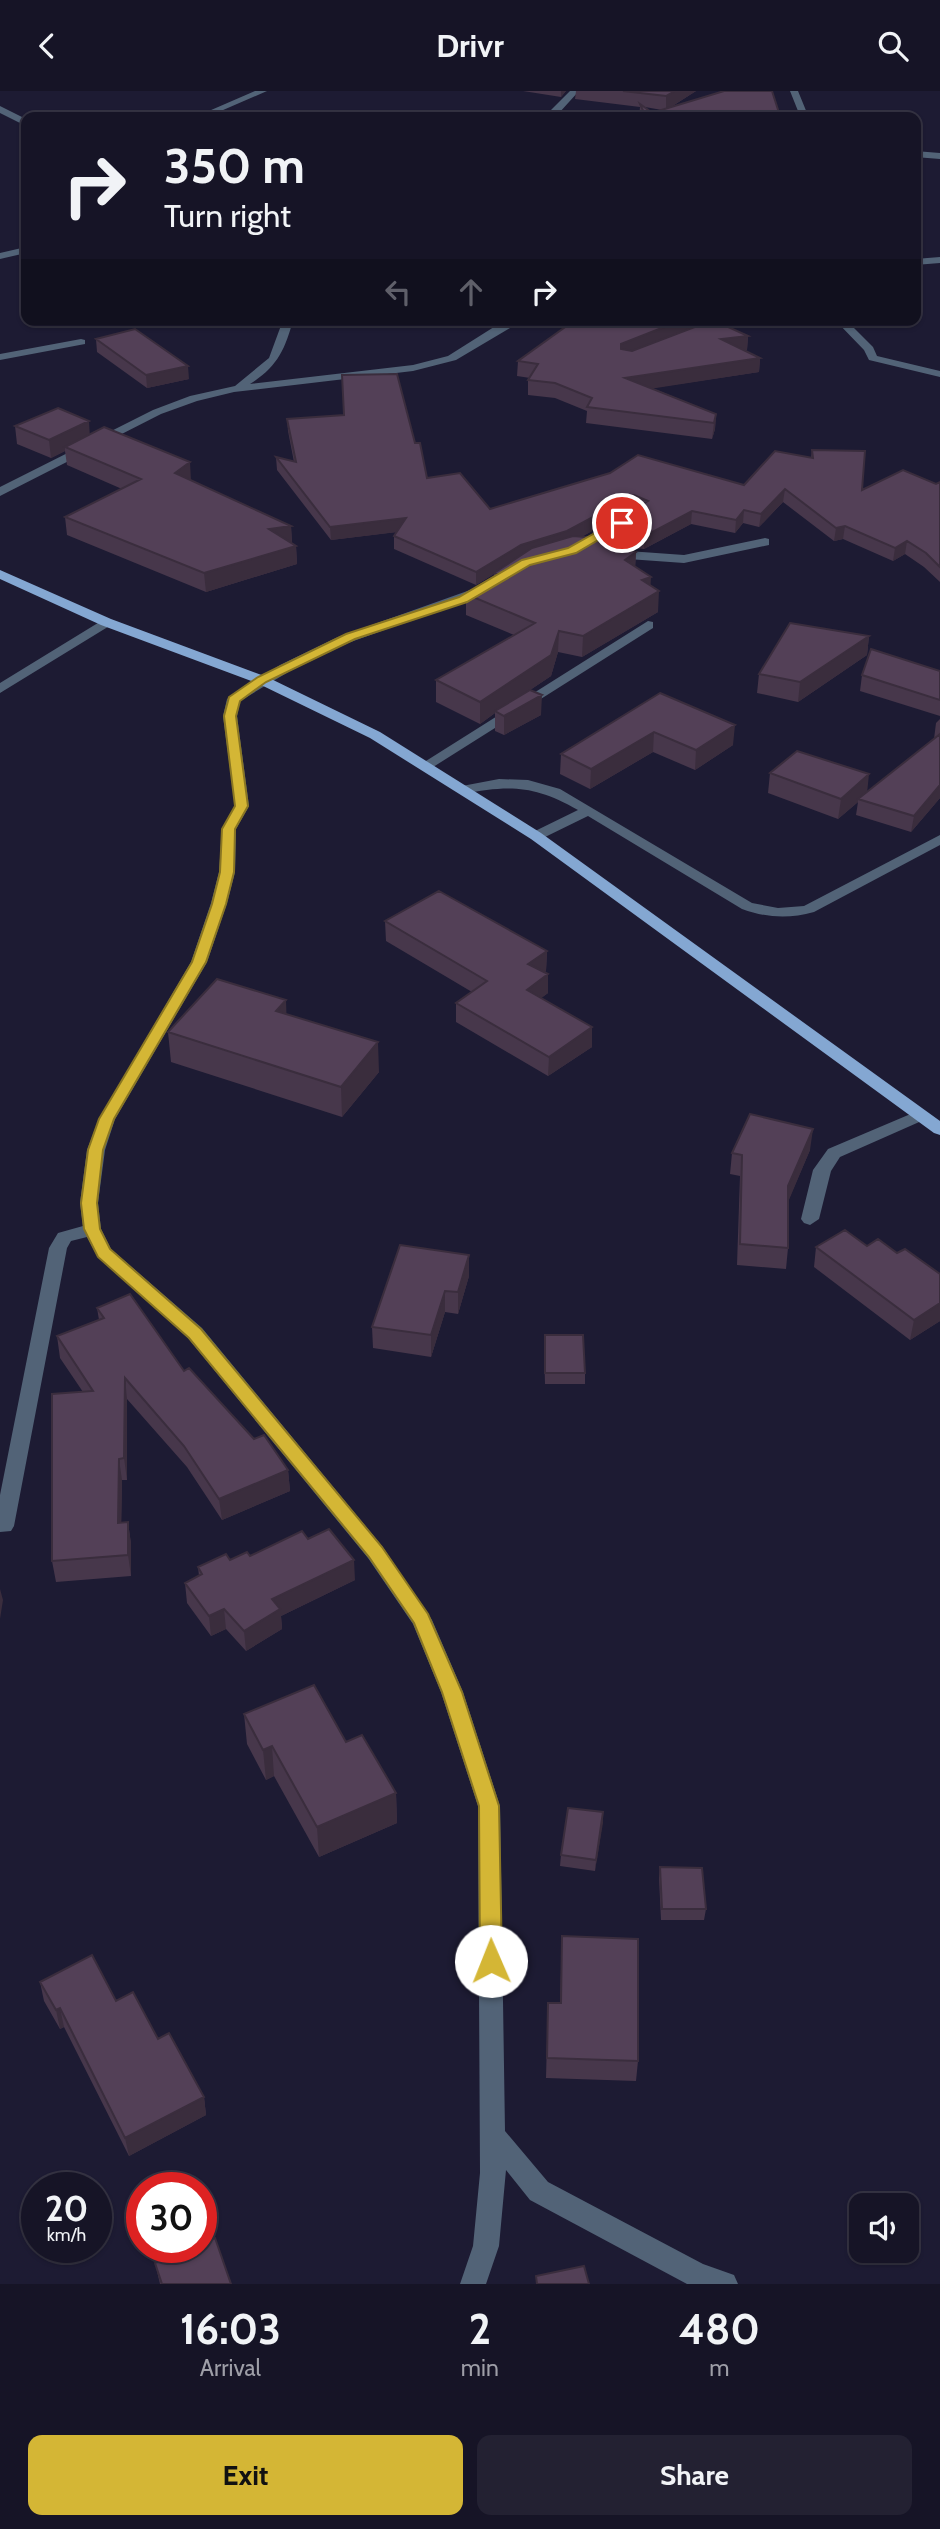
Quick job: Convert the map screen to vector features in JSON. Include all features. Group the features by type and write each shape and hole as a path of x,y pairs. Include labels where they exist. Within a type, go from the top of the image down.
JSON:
{"main road":[{"path":"0,574 106,622 262,680 375,735 536,836 940,1129"}],"street":[{"path":"212,112 263,91"},
{"path":"554,112 575,91"},
{"path":"794,91 802,112"},
{"path":"0,109 21,120"},
{"path":"921,154 940,156"},
{"path":"0,256 21,251"},
{"path":"921,262 940,260"},
{"path":"234,389 269,367 279,356 286,326"},
{"path":"0,492 157,412 234,389 413,368 452,358 506,326"},
{"path":"696,337 723,326"},
{"path":"846,326 869,349 873,358 940,374"},
{"path":"0,357 81,342"},
{"path":"599,553 684,559 765,542"},
{"path":"473,2284 486,2246 493,2136 489,1806 452,1692 422,1619 376,1552 195,1333 104,1253 92,1229 89,1203 96,1150 107,1119 199,962 219,904 227,872 229,829 242,806 230,716 234,699 262,680 350,636 463,600 504,577"},
{"path":"0,689 106,622"},
{"path":"425,766 648,625"},
{"path":"462,790 504,781 529,782 554,790 747,906 765,913 788,915 809,909 940,839"},
{"path":"536,836 589,810"},
{"path":"810,1219 822,1170 834,1153 920,1115"},
{"path":"4,1526 58,1248 64,1237 92,1229"},
{"path":"493,2136 539,2191 698,2276 725,2284"}],"building":[{"path":"623,91 675,91 666,96"},
{"path":"724,91 772,91 779,112 658,112"},
{"path":"567,326 667,326 621,344 621,349 632,351 697,326 726,326 748,336 721,339 760,358 625,378 716,414 714,423 587,407 592,398 555,383 528,380 538,364 518,361"},
{"path":"135,329 188,366 146,375 96,339"},
{"path":"397,374 415,443 420,443 427,478 460,473 490,509 610,473 638,455 744,485 775,451 813,458 812,450 865,451 862,490 903,470 936,484 940,482 940,567 926,553 907,541 895,548 845,526 836,528 785,489 761,514 744,510 736,520 692,511 645,536 595,532 648,501 634,495 567,531 521,545 476,572 394,536 406,518 330,527 276,457 296,462 287,419 344,415 342,375"},
{"path":"58,408 89,421 49,440 15,426"},
{"path":"104,427 190,462 175,473 291,526 269,529 296,546 204,573 65,517 141,479 65,447"},
{"path":"573,536 623,540 614,545 636,552 625,560 651,577 642,580 659,591 583,636 559,631 551,655 480,702 436,680 535,623 466,594 532,548"},
{"path":"790,623 869,636 800,682 759,674"},
{"path":"871,649 940,671 940,700 862,675"},
{"path":"530,690 542,695 504,716 495,711"},
{"path":"660,693 735,725 696,750 654,732 591,769 561,754"},
{"path":"940,734 940,785 914,816 858,799"},
{"path":"797,751 869,774 841,799 770,773"},
{"path":"439,891 547,951 528,964 548,974 527,990 592,1027 549,1057 456,1003 487,981 385,921"},
{"path":"217,979 286,1000 276,1011 378,1042 341,1087 168,1032"},
{"path":"750,1114 813,1129 788,1186 788,1248 740,1244 742,1155 732,1153"},
{"path":"845,1230 867,1246 878,1239 897,1253 905,1249 940,1274 940,1303 914,1320 816,1247"},
{"path":"400,1245 469,1255 458,1292 445,1291 431,1335 372,1327"},
{"path":"130,1294 184,1371 189,1368 254,1439 264,1435 288,1470 219,1499 184,1446 125,1378 124,1458 119,1459 118,1523 128,1522 128,1555 52,1561 52,1394 93,1391 57,1336 104,1318 97,1308"},
{"path":"545,1335 583,1335 585,1373 545,1373"},
{"path":"329,1529 354,1560 272,1599 280,1609 244,1631 224,1609 209,1616 185,1583 202,1574 198,1567 226,1554 230,1560 247,1552 250,1556 302,1531 308,1539"},
{"path":"314,1685 346,1742 362,1735 396,1793 317,1827 272,1746 263,1750 244,1714"},
{"path":"568,1808 603,1812 596,1860 561,1855"},
{"path":"660,1867 702,1868 706,1909 662,1909"},
{"path":"562,1936 638,1939 638,2061 547,2058 548,2003 561,2003"},
{"path":"92,1955 116,2001 133,1992 158,2039 169,2033 204,2097 125,2138 60,2008 56,2010 40,1982"},
{"path":"217,2244 231,2284 162,2284 155,2263 217,2263"},
{"path":"584,2266 589,2284 537,2284 536,2276"}],"route":[{"path":"491,1961 489,1806 452,1692 422,1619 376,1552 195,1333 104,1253 92,1229 89,1203 96,1150 107,1119 199,962 219,904 227,872 229,829 242,806 230,716 234,699 262,680 331,648 350,636 463,600 496,584 526,563 572,550 622,523"}]}
